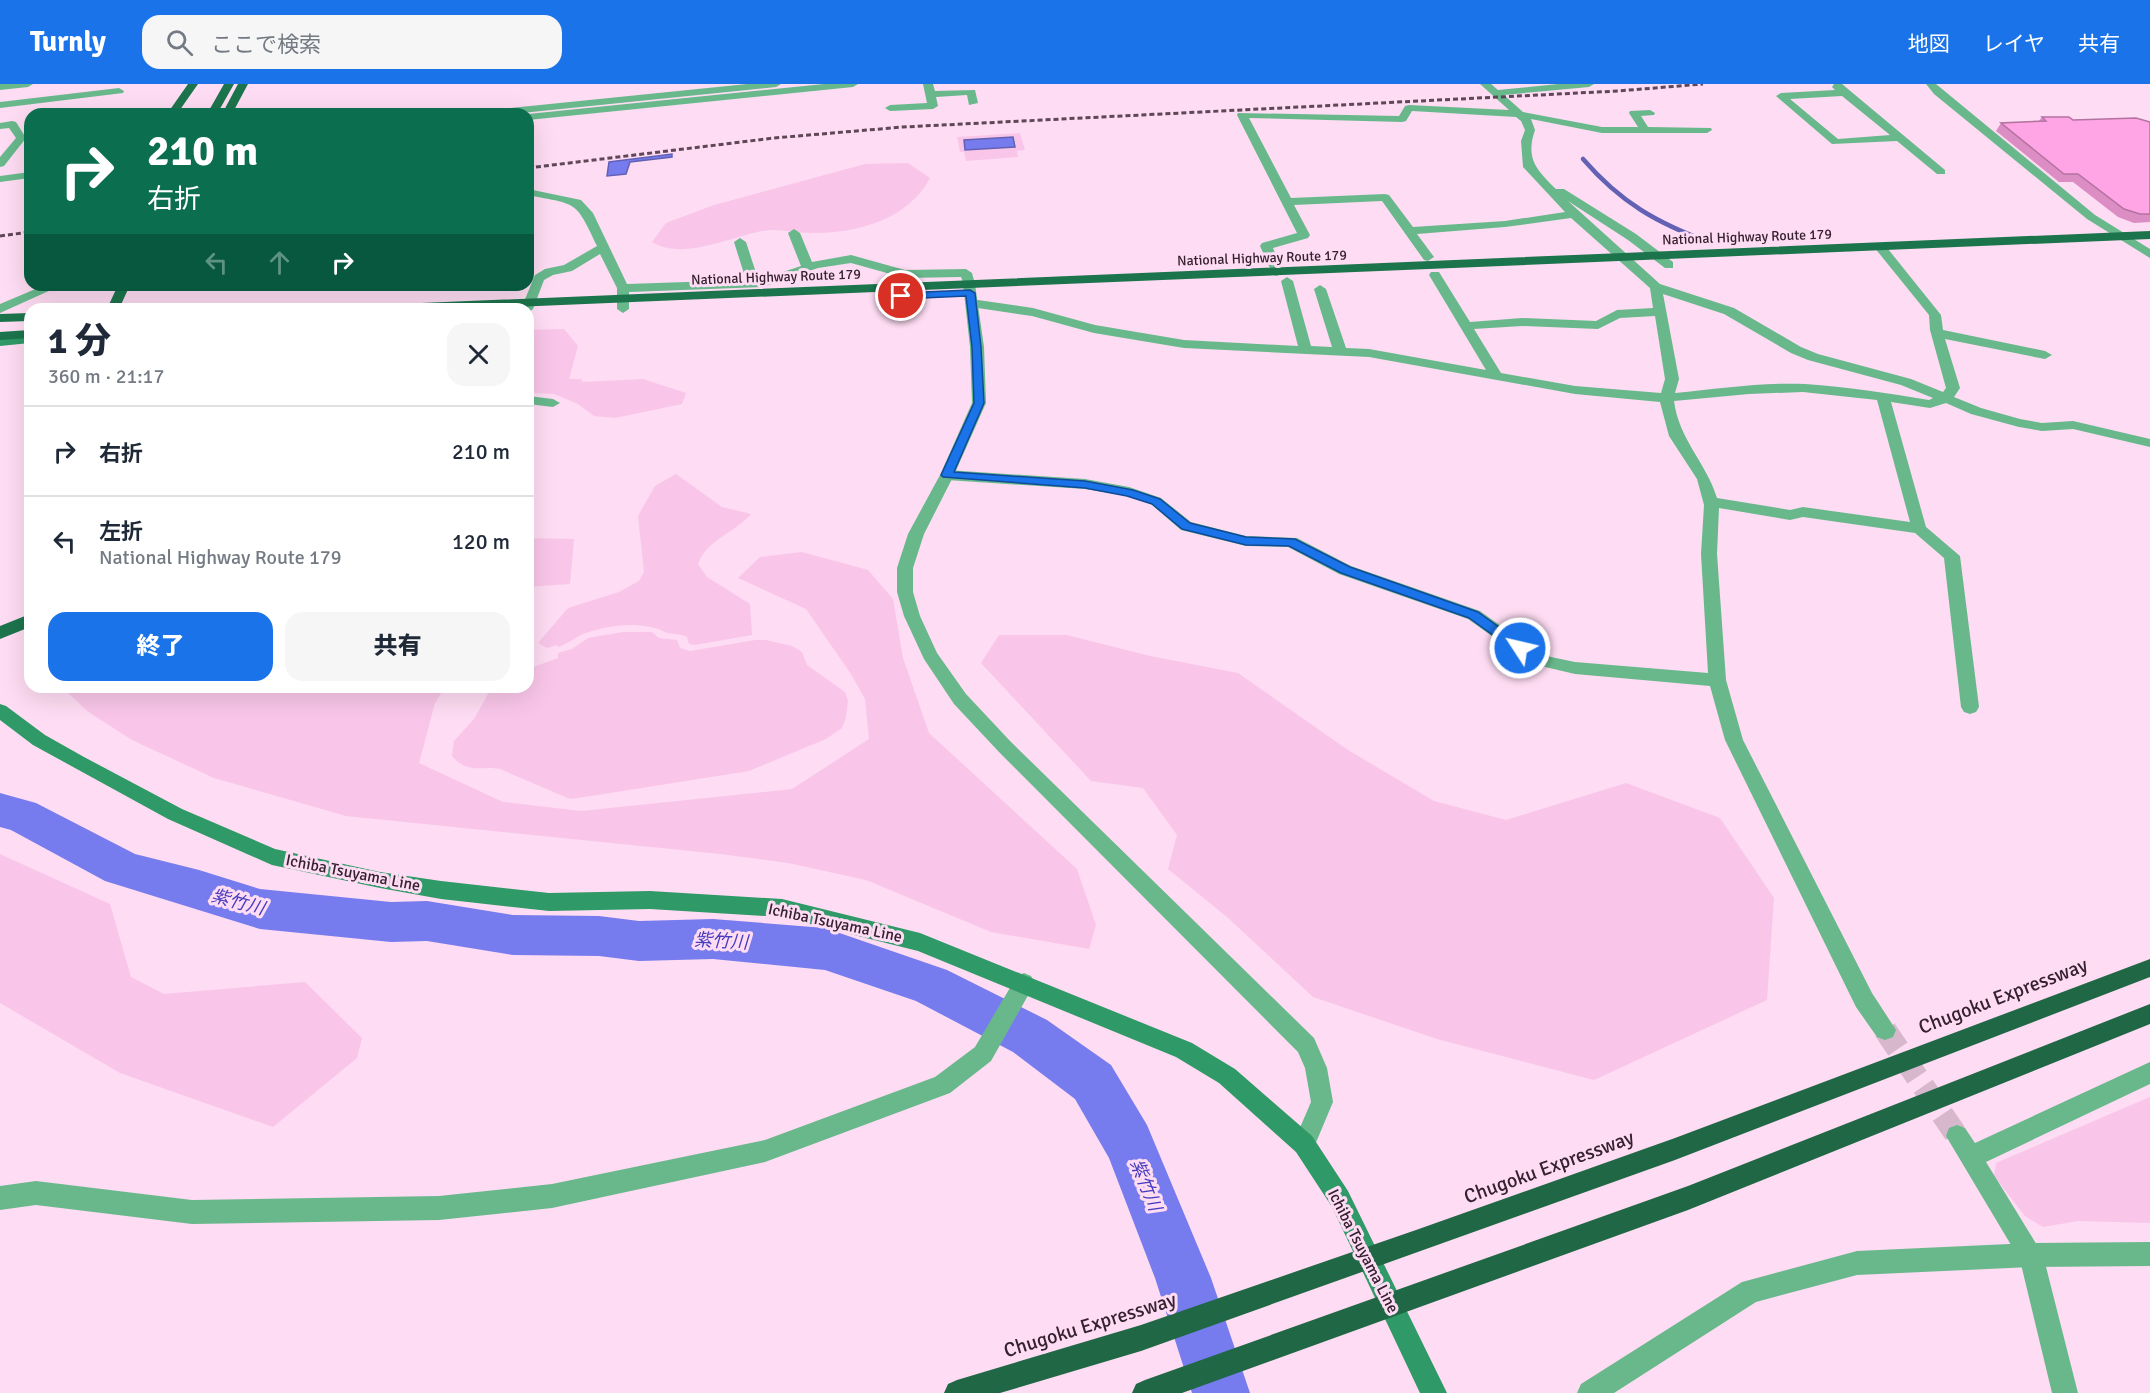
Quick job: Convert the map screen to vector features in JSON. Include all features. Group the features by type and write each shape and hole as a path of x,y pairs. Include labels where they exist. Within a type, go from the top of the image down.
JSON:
{"highway":[{"path":"176,108 193,84"},
{"path":"215,108 229,84"},
{"path":"230,108 243,84"},
{"name":"National Highway Route 179","path":"1282,276 1435,275 1669,265 2150,235"},
{"name":"National Highway Route 179","path":"523,303 623,299 970,294 1657,255 2144,245"},
{"name":"National Highway Route 179","path":"534,310 623,299"},
{"path":"0,318 24,317"},
{"path":"0,336 24,334"},
{"path":"0,633 24,623"},
{"name":"Chugoku Expressway","path":"957,1393 1141,1338 1416,1242 1675,1149 2150,968"},
{"path":"1150,1391 1437,1290 1688,1198 2150,1014"}],"main road":[{"path":"0,342 24,340"},
{"name":"Ichiba Tsuyama Line","path":"0,711 39,740 175,814 272,856 380,880 441,890 549,902 650,900 782,908 920,942 1184,1050 1227,1076 1304,1144 1340,1199 1434,1393"}],"street":[{"path":"0,87 28,84"},
{"path":"534,116 776,84"},
{"path":"534,110 853,84"},
{"path":"1485,84 1526,120 1530,130 1526,141 1528,167 1574,214 1654,284 1729,311 1812,357 1906,382 1976,411 2019,423 2042,427 2073,425 2150,443"},
{"path":"1496,93 1589,84"},
{"path":"1931,84 2091,217 2144,245 2150,254"},
{"path":"890,108 933,106 929,89 971,92 973,103"},
{"path":"1900,138 1836,142 1781,96 1842,89 1941,172"},
{"path":"0,105 119,91"},
{"path":"1305,349 1282,276 1266,246 1304,235 1242,115 1402,119 1409,108 1519,114 1602,130 1707,130"},
{"path":"1645,130 1634,113 1650,113"},
{"path":"0,126 12,124 21,138 0,164"},
{"path":"0,179 24,176"},
{"path":"1542,182 1573,197 1669,265"},
{"path":"534,193 577,202 587,213 623,299 763,283 808,268 851,259 905,274 966,273 976,347 979,403 947,475 916,534 905,568 905,592 912,616 930,655 960,699 1005,747 1306,1045 1316,1068 1322,1102 1304,1144"},
{"path":"1287,202 1385,197 1428,257"},
{"path":"1410,231 1505,224 1574,214"},
{"path":"794,233 808,268"},
{"path":"740,242 753,284"},
{"path":"530,303 539,278 549,272 568,268 603,247"},
{"path":"970,294 1094,329 1184,344 1369,353 1575,390 1667,398 1749,390 1803,388 1883,396 1930,404 1945,399 1953,388 1937,333 1935,315 1884,251"},
{"path":"1435,275 1497,377"},
{"path":"1654,284 1672,379 1667,398 1669,415 1676,436 1704,478 1711,502 1709,554 1717,680 1739,751 1864,1000 1885,1030"},
{"path":"1320,289 1340,351"},
{"path":"0,309 42,291"},
{"path":"1466,326 1522,322 1598,325 1617,314 1660,312"},
{"path":"1937,333 2045,356"},
{"path":"1883,396 1919,529"},
{"path":"534,401 553,403"},
{"path":"947,475 1085,484 1129,492 1156,501 1186,526 1246,541 1291,542 1345,570 1474,615 1520,648 1547,662 1575,668 1717,680"},
{"path":"1711,502 1790,515 1803,512 1919,529 1952,556 1970,706"},
{"path":"0,1198 36,1193 203,1212 439,1208 552,1196 765,1151 942,1085 983,1054 1024,983"},
{"path":"1971,1157 2150,1073"},
{"path":"1957,1136 2031,1256 2065,1393"},
{"path":"1590,1393 1751,1290 1857,1263 2150,1254"}],"shaded area":[{"path":"1020,133 1025,150 1017,151 1018,157 966,161 964,152 960,152 957,137"},
{"path":"1013,137 1015,147 965,150 964,140"},
{"path":"672,154 672,157 630,162 626,174 607,176 609,162"},
{"path":"908,163 930,178 921,192 895,214 863,227 829,233 762,231 692,248 677,249 652,242 666,223 714,205 865,164"},
{"path":"564,329 578,346 569,379 581,379 583,382 643,379 686,393 682,404 615,418 594,416 578,404 554,394 534,393 534,330"},
{"path":"676,474 722,507 751,514 714,542 698,564 707,577 750,604 752,635 695,645 689,644 687,637 681,635 646,626 624,625 583,634 558,647 557,645 547,648 538,643 568,608 619,592 639,581 644,572 638,516 655,486"},
{"path":"534,538 574,539 570,584 534,587"},
{"path":"802,552 868,570 893,599 903,658 929,733 1077,869 1096,925 1089,949 991,932 866,880 788,863 346,816 214,778 132,740 87,711 68,693 441,693 435,703 419,763 503,802 581,811 792,789 869,739 865,699 851,674 806,609 738,578 760,557"},
{"path":"623,632 652,632 659,638 677,640 680,648 690,651 755,640 792,646 802,652 807,665 845,692 848,701 846,717 842,728 826,739 749,771 570,799 500,769 469,767 452,756 454,741 474,719 488,694 534,693 534,667 558,658 558,653 572,649 588,638"},
{"path":"999,635 1067,635 1150,656 1238,673 1348,750 1434,801 1506,820 1626,783 1720,818 1774,898 1767,1000 1594,1080 1437,1039 1313,997 1227,917 1168,869 1177,835 1143,788 1091,781 981,663"},
{"path":"0,854 110,904 131,977 164,994 305,982 362,1038 357,1058 273,1127 120,1073 0,1003"},
{"path":"2150,1097 2150,1223 2078,1221 2043,1227 2025,1216 1994,1176 1996,1163"}],"building":[{"path":"2042,117 2069,117 2073,120 2136,118 2150,122 2150,214 2140,214 2124,209 2078,174 2064,174 2001,123 2046,121"}],"waterway":[{"path":"1583,159 1611,188 1641,210 1674,228 1711,243"},
{"name":"紫竹川","path":"0,810 21,815 89,849 121,868 151,878 199,889 260,909 391,922 427,921 513,935 599,936 639,941 713,939 825,949 930,985 1030,1036 1093,1082 1129,1143 1183,1278 1221,1393"}],"tunnel":[{"path":"1885,1030 1957,1136"}],"railway":[{"path":"534,167 774,138 903,127 1618,91 1703,84"},
{"path":"0,236 24,233"}],"route":[{"path":"901,296 970,293 979,403 947,475 1085,484 1129,492 1156,501 1186,526 1246,541 1291,542 1345,570 1474,615 1520,648"}]}
